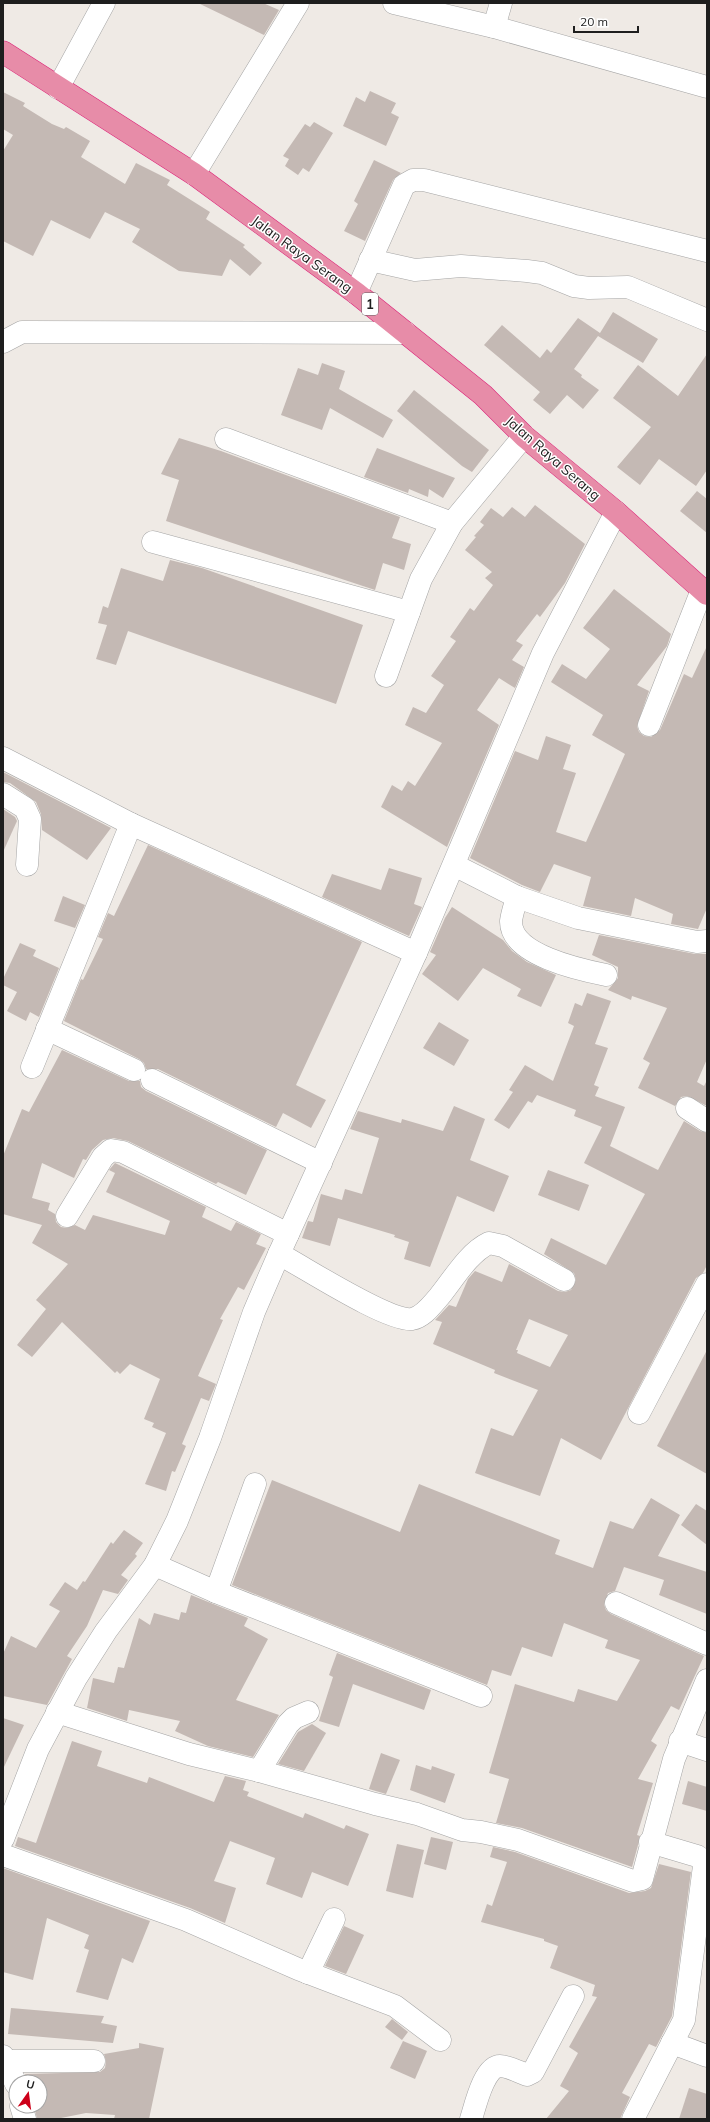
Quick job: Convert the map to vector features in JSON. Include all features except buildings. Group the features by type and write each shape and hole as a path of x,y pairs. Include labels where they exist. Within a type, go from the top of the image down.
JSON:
{"highway":[{"name":"Jalan Raya Serang","path":"3,52 194,174 356,293 483,395 524,436 616,512 705,592"}],"street":[{"path":"58,88 104,3"},
{"path":"194,174 298,3"},
{"path":"394,3 494,27 707,87"},
{"path":"494,27 501,3"},
{"path":"356,293 404,185 413,180 424,180 707,251"},
{"path":"370,260 415,270 461,266 542,272 574,286 589,288 628,287 707,320"},
{"path":"3,342 22,332 406,333"},
{"path":"386,676 421,579 452,523 524,436"},
{"path":"226,439 452,523"},
{"path":"3,1839 38,1750 57,1712 76,1678 106,1631 155,1565 177,1521 210,1438 254,1312 279,1254 416,954 544,653 616,512"},
{"path":"153,542 409,612"},
{"path":"649,725 705,592"},
{"path":"3,758 131,824 416,954"},
{"path":"3,794 25,808 30,819 27,865"},
{"path":"32,1067 131,824"},
{"path":"454,865 517,897 578,918 704,943"},
{"path":"517,897 511,922 515,934 522,943 537,954 569,967 606,975"},
{"path":"47,1029 321,1163"},
{"path":"687,1108 707,1121"},
{"path":"67,1216 103,1157 111,1150 123,1152 288,1234"},
{"path":"279,1254 375,1308 394,1316 412,1319 425,1313 475,1252 489,1243 503,1246 564,1280"},
{"path":"639,1413 707,1284"},
{"path":"216,1592 255,1484"},
{"path":"155,1565 216,1592 481,1696"},
{"path":"616,1603 707,1644"},
{"path":"57,1712 189,1754 259,1771 375,1804 417,1814 462,1830 481,1832 518,1840 633,1881 642,1879 650,1842 680,1741 707,1680"},
{"path":"259,1771 288,1724 294,1718 308,1712"},
{"path":"680,1741 707,1750"},
{"path":"634,2119 684,2020 704,1866 704,1860 697,1856 650,1842"},
{"path":"3,1855 186,1920 308,1973 395,2006 440,2040"},
{"path":"308,1973 334,1919"},
{"path":"471,2119 481,2087 494,2068 500,2066 527,2075 533,2072 573,1996"},
{"path":"672,2043 707,2056"},
{"path":"11,2074 4,2059 94,2061"}]}
